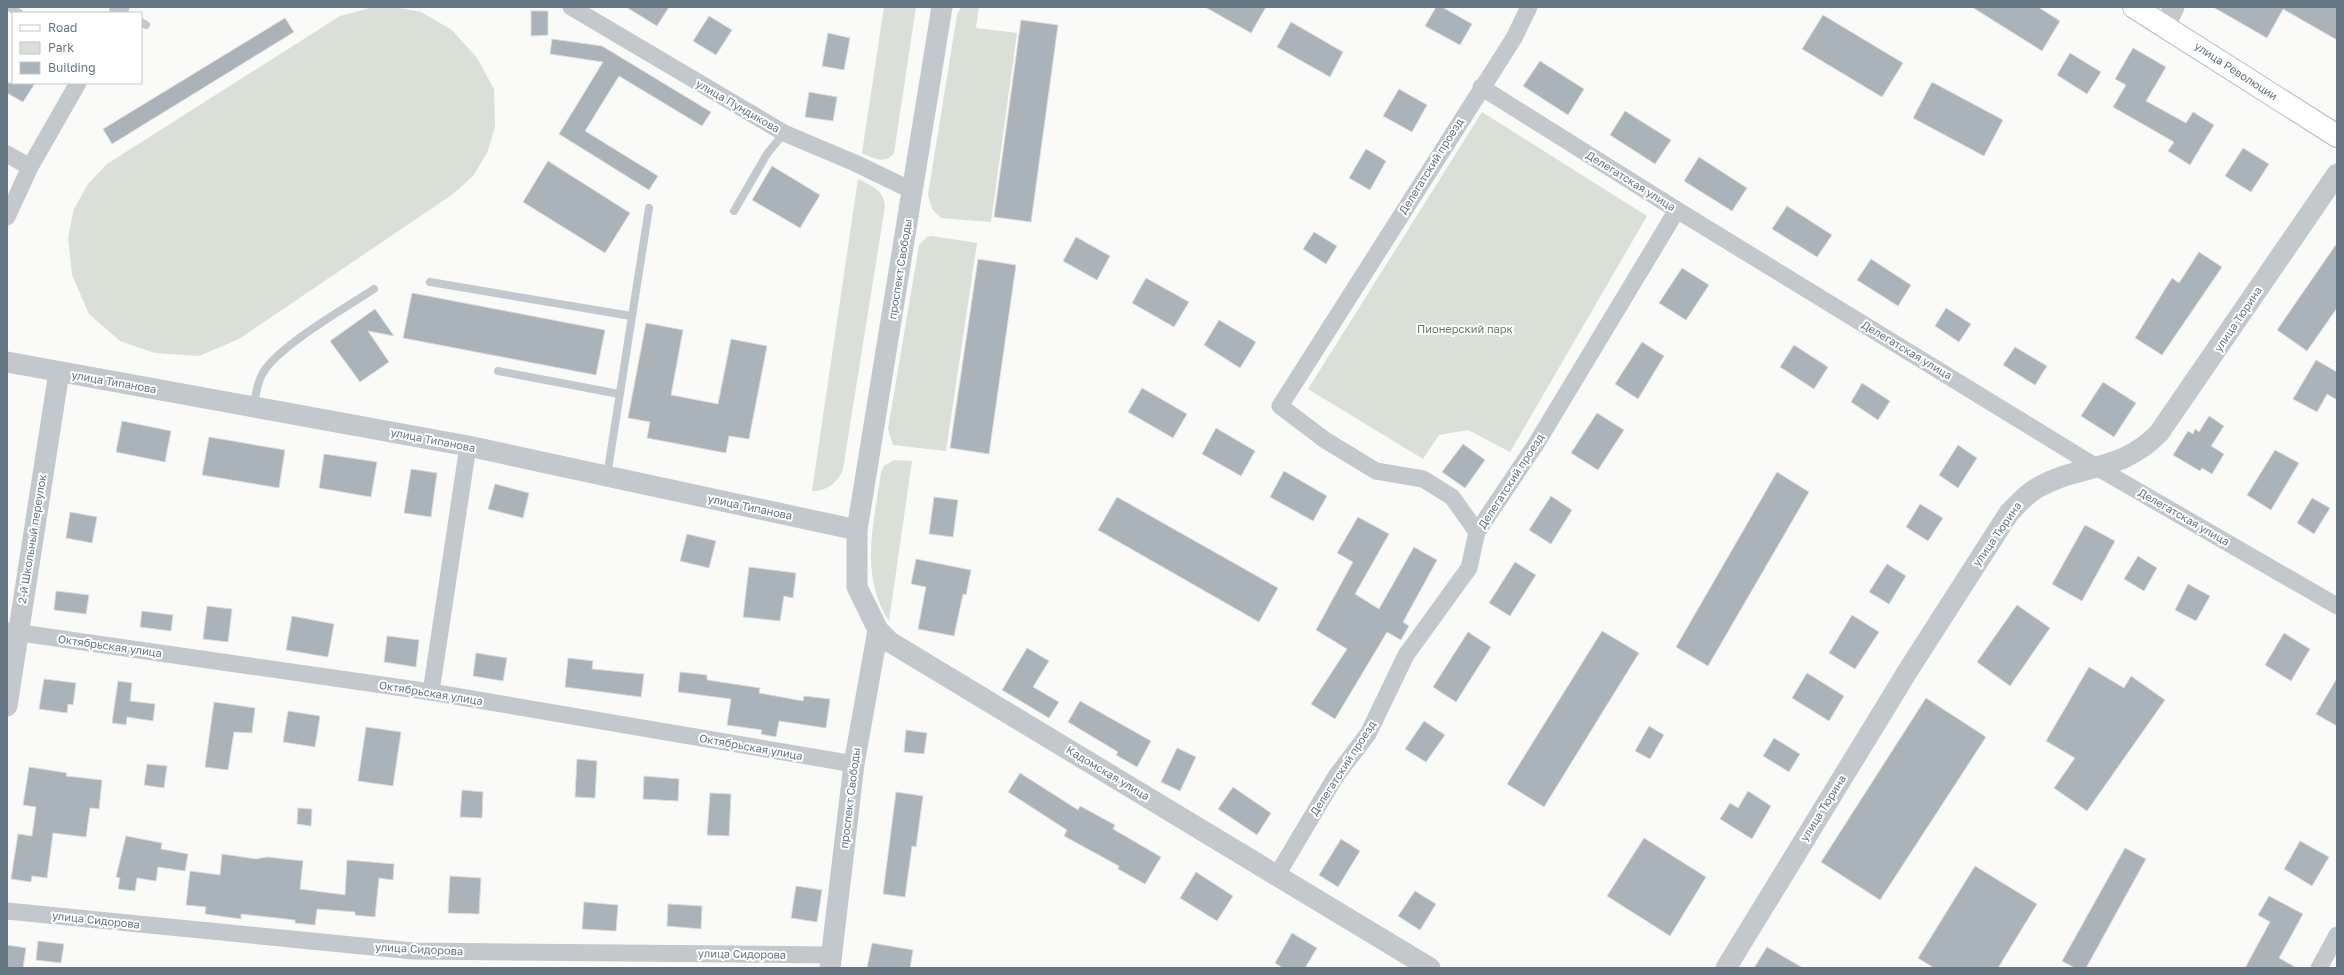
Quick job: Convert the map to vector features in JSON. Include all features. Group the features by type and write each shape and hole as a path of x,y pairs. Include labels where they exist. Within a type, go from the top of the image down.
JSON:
{"main road":[{"name":"улица Революции","path":"2134,7 2170,16 2337,136"}],"street":[{"name":"улица Пундикова","path":"571,7 784,133 855,163 913,191"},
{"name":"проспект Свободы","path":"857,530 942,7"},
{"name":"Делегатский проезд","path":"1477,532 1452,497 1423,479 1376,471 1325,440 1280,406 1481,87 1514,38 1529,7"},
{"path":"7,217 30,167 77,84"},
{"name":"Делегатская улица","path":"1481,87 1677,210 2098,468 2337,606"},
{"path":"7,154 30,167"},
{"name":"улица Тюрина","path":"1726,968 1905,675 2009,513 2023,497 2037,488 2128,457 2149,443 2159,433 2337,174"},
{"name":"Делегатский проезд","path":"1277,874 1336,776 1368,734 1406,655 1469,568 1477,532 1536,444 1677,210"},
{"name":"улица Типанова","path":"7,362 468,446 857,530"},
{"name":"2-й Школьный переулок","path":"7,706 12,632 60,372"},
{"path":"431,692 468,446"},
{"name":"Кадомская улица","path":"857,530 858,587 878,630 890,642 1277,874 1430,968"},
{"name":"проспект Свободы","path":"831,961 854,764 878,630"},
{"name":"Октябрьская улица","path":"12,632 431,692 854,764"},
{"name":"улица Сидорова","path":"7,911 413,951 831,961"},
{"path":"2319,968 2337,935"}],"lane":[{"path":"734,211 767,154 784,133"},
{"path":"606,476 649,208"},
{"path":"430,282 631,316"},
{"path":"254,407 259,381 271,362 298,341 374,288"},
{"path":"498,372 619,394"}],"green space":[{"path":"374,7 393,7 421,12 452,30 477,58 494,89 495,127 487,153 473,176 453,194 239,339 199,356 155,353 120,341 89,314 72,275 68,237 74,209 88,184 107,164 340,16"},
{"path":"884,7 916,7 894,153 891,157 883,160 862,153"},
{"path":"961,7 979,7 976,28 1017,33 991,222 941,218 932,209 928,195 957,15"},
{"name":"Пионерский парк","path":"1482,112 1647,216 1510,452 1468,430 1439,435 1423,459 1308,389"},
{"path":"858,179 872,186 879,192 884,200 885,206 843,469 835,482 827,488 812,491"},
{"path":"932,236 977,243 946,451 893,445 888,429 919,245 927,237"},
{"path":"894,460 912,461 889,621 880,604 874,586 871,567 871,549 881,472 884,466"}],"building":[{"path":"626,7 669,7 657,26"},
{"path":"1205,7 1266,7 1251,33"},
{"path":"1436,7 1442,7 1472,24 1460,45 1425,26"},
{"path":"1972,7 2038,7 2060,21 2042,51"},
{"path":"2213,7 2337,7 2337,40 2283,9 2267,38"},
{"path":"531,11 548,11 548,35 531,36"},
{"path":"1823,15 1903,63 1882,97 1802,49"},
{"path":"709,16 732,30 716,55 693,41"},
{"path":"285,18 294,32 112,144 103,129"},
{"path":"1021,20 1058,25 1031,222 994,217"},
{"path":"1291,22 1343,52 1330,77 1277,47"},
{"path":"828,33 850,38 844,70 822,66"},
{"path":"552,39 602,46 711,112 702,126 619,76 585,131 658,176 649,190 559,134 603,62 550,54"},
{"path":"2133,48 2166,67 2146,101 2186,123 2193,112 2214,125 2190,165 2168,151 2174,142 2113,107 2126,85 2115,79"},
{"path":"2070,53 2101,72 2087,94 2057,75"},
{"path":"1540,61 1584,89 1568,115 1523,86"},
{"path":"1932,82 2003,120 1984,156 1913,118"},
{"path":"7,83 34,84 23,102 7,93"},
{"path":"1399,89 1427,105 1412,132 1383,116"},
{"path":"809,92 837,97 833,121 805,117"},
{"path":"1625,111 1671,140 1655,164 1610,135"},
{"path":"2243,148 2269,164 2251,192 2225,176"},
{"path":"1366,149 1386,161 1370,190 1349,178"},
{"path":"1699,157 1747,188 1732,211 1684,181"},
{"path":"548,161 630,213 605,253 523,202"},
{"path":"772,166 820,195 800,228 752,200"},
{"path":"1787,206 1832,235 1817,257 1772,229"},
{"path":"1314,232 1337,246 1326,264 1303,249"},
{"path":"1076,237 1110,256 1097,280 1063,261"},
{"path":"2337,243 2337,308 2307,351 2277,330"},
{"path":"2199,252 2222,267 2162,355 2135,338 2172,278 2179,283"},
{"path":"978,259 1016,265 989,454 950,448"},
{"path":"1871,259 1911,285 1898,306 1857,280"},
{"path":"1682,268 1709,285 1686,320 1659,303"},
{"path":"1146,278 1189,302 1174,327 1132,303"},
{"path":"412,293 605,330 596,375 403,338"},
{"path":"1946,308 1971,324 1959,342 1935,326"},
{"path":"375,309 394,336 368,331 389,362 360,382 330,341"},
{"path":"1219,320 1256,342 1240,368 1204,345"},
{"path":"646,323 683,330 671,395 718,404 731,339 767,346 749,439 729,436 726,453 647,438 650,422 628,418"},
{"path":"1642,342 1664,356 1638,399 1615,384"},
{"path":"1794,345 1828,367 1814,389 1780,367"},
{"path":"2015,347 2047,366 2035,385 2003,365"},
{"path":"2316,360 2337,372 2337,400 2327,394 2317,412 2293,399"},
{"path":"2103,382 2136,403 2114,437 2081,416"},
{"path":"1862,383 1890,401 1878,420 1851,402"},
{"path":"1142,388 1187,414 1173,438 1128,412"},
{"path":"1597,413 1624,430 1598,470 1571,453"},
{"path":"2209,416 2224,426 2211,446 2224,454 2212,474 2202,468 2200,471 2173,455 2188,431 2193,434 2195,429 2199,432"},
{"path":"122,421 171,431 165,462 116,452"},
{"path":"1216,428 1255,451 1241,476 1202,454"},
{"path":"209,437 285,450 279,488 202,475"},
{"path":"1463,444 1485,460 1465,488 1442,472"},
{"path":"1958,445 1977,458 1958,488 1939,475"},
{"path":"2275,450 2299,463 2271,510 2247,495"},
{"path":"324,454 377,462 371,497 319,488"},
{"path":"411,469 437,473 431,517 404,513"},
{"path":"1284,471 1327,496 1313,521 1270,497"},
{"path":"1777,472 1809,492 1708,666 1676,647"},
{"path":"495,484 529,493 523,518 488,509"},
{"path":"1551,496 1572,510 1551,544 1529,530"},
{"path":"934,497 958,500 953,537 929,534"},
{"path":"1117,497 1278,588 1259,622 1098,530"},
{"path":"2312,498 2330,508 2314,534 2297,523"},
{"path":"1920,504 1943,518 1928,541 1906,527"},
{"path":"70,512 97,517 92,543 66,538"},
{"path":"1358,517 1389,534 1355,594 1379,609 1414,547 1437,560 1403,622 1409,626 1401,640 1387,632 1335,719 1311,704 1347,649 1316,630 1353,562 1337,553"},
{"path":"2085,525 2115,541 2082,601 2052,584"},
{"path":"687,534 716,541 709,568 680,561"},
{"path":"2138,556 2157,568 2144,591 2124,579"},
{"path":"916,559 971,570 966,595 963,594 954,636 918,629 926,587 911,584"},
{"path":"1515,562 1536,575 1510,616 1489,603"},
{"path":"1887,564 1906,576 1889,604 1869,592"},
{"path":"749,567 796,573 793,598 784,596 780,621 743,617"},
{"path":"2188,584 2210,596 2196,621 2175,610"},
{"path":"56,591 89,595 86,614 54,610"},
{"path":"2017,605 2050,628 2010,686 1977,662"},
{"path":"207,606 232,609 228,642 203,639"},
{"path":"142,611 173,615 171,631 140,627"},
{"path":"1852,615 1879,632 1855,669 1829,653"},
{"path":"292,616 334,624 328,657 286,650"},
{"path":"1602,631 1639,653 1544,807 1507,784"},
{"path":"1468,632 1491,647 1456,702 1433,687"},
{"path":"2284,633 2310,649 2291,681 2265,665"},
{"path":"387,636 419,640 416,667 384,662"},
{"path":"1027,648 1049,661 1033,687 1059,702 1049,718 1002,690"},
{"path":"476,653 507,658 503,681 473,676"},
{"path":"568,658 593,661 592,669 644,674 641,697 565,687"},
{"path":"2089,667 2124,688 2131,676 2165,700 2087,811 2054,788 2075,758 2046,741"},
{"path":"680,672 707,675 707,680 760,688 759,693 803,701 804,696 830,699 826,728 779,721 776,737 761,734 762,730 727,725 731,699 678,692"},
{"path":"1807,673 1844,696 1829,721 1792,698"},
{"path":"2337,678 2337,726 2316,714"},
{"path":"44,679 76,683 73,705 68,704 67,713 39,709"},
{"path":"118,681 132,683 130,701 155,704 153,721 127,717 126,725 112,723"},
{"path":"1926,698 1986,737 1880,900 1821,862"},
{"path":"1080,701 1151,741 1137,767 1116,755 1118,752 1068,722"},
{"path":"214,702 255,708 252,733 234,732 228,770 205,767"},
{"path":"288,711 320,716 315,747 283,742"},
{"path":"1424,721 1445,735 1426,762 1405,749"},
{"path":"1649,726 1664,735 1650,759 1635,751"},
{"path":"366,727 401,732 393,786 358,781"},
{"path":"906,730 927,733 924,754 904,752"},
{"path":"1774,738 1800,754 1789,772 1763,756"},
{"path":"1177,748 1196,757 1180,791 1161,782"},
{"path":"577,759 597,761 595,798 575,797"},
{"path":"147,764 167,766 164,788 144,785"},
{"path":"29,767 67,773 66,776 102,780 99,809 90,808 86,837 53,833 47,878 32,876 31,882 11,879 18,834 32,836 36,807 23,805"},
{"path":"1020,773 1078,810 1080,806 1115,825 1113,829 1161,857 1145,884 1118,869 1119,866 1064,836 1067,830 1008,792"},
{"path":"644,776 679,779 678,801 643,799"},
{"path":"1233,787 1271,813 1257,835 1218,809"},
{"path":"462,790 483,792 482,818 460,817"},
{"path":"1748,791 1771,806 1752,839 1720,819 1730,803 1738,808"},
{"path":"896,792 923,796 916,847 912,846 905,897 883,894"},
{"path":"710,793 731,794 729,836 707,835"},
{"path":"298,808 312,809 311,826 297,824"},
{"path":"126,836 162,843 161,849 188,854 185,871 158,867 156,881 137,878 135,891 118,889 120,878 116,877"},
{"path":"1644,838 1706,877 1670,936 1607,896"},
{"path":"1341,839 1360,851 1338,887 1319,875"},
{"path":"2300,841 2329,857 2312,886 2284,869"},
{"path":"2125,848 2146,859 2086,968 2075,968 2062,961"},
{"path":"222,854 256,859 267,857 303,861 300,889 345,895 347,860 394,864 393,880 379,878 375,917 355,915 355,912 317,909 315,925 295,923 295,920 241,914 241,919 205,914 206,907 186,905 190,871 220,875"},
{"path":"1975,866 2037,904 1998,968 1934,968 1918,958"},
{"path":"1196,872 1233,896 1217,921 1180,898"},
{"path":"450,876 481,878 479,914 448,913"},
{"path":"796,886 822,890 817,922 791,918"},
{"path":"1415,891 1436,904 1420,930 1398,916"},
{"path":"2269,896 2303,914 2279,958 2297,968 2245,968 2270,922 2258,915"},
{"path":"584,902 618,905 616,931 582,929"},
{"path":"668,904 702,906 701,929 667,926"},
{"path":"1292,933 1317,948 1305,968 1283,968 1275,963"},
{"path":"38,941 64,944 61,963 36,960"},
{"path":"872,943 913,950 910,968 867,968"},
{"path":"7,945 26,948 23,968 7,968"},
{"path":"1767,947 1803,968 1754,968"}]}
